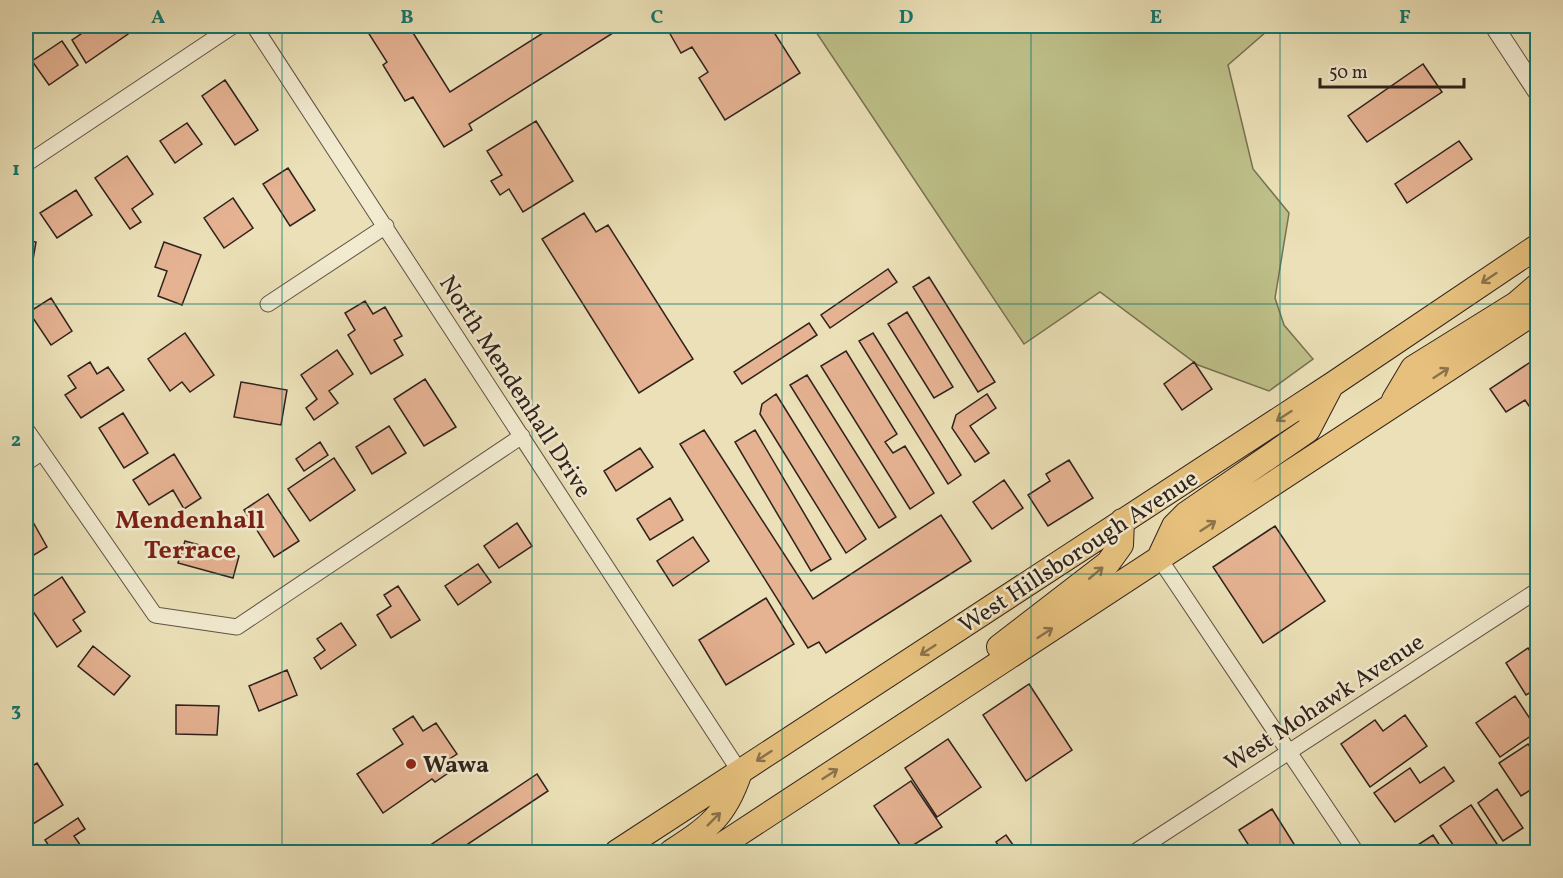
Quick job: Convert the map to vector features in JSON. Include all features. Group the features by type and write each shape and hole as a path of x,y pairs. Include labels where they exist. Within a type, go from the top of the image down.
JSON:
{"main road":[{"name":"West Hillsborough Avenue","path":"617,852 1333,384 1538,246"},
{"path":"1389,407 1413,368 1516,304 1538,285"},
{"name":"West Hillsborough Avenue","path":"711,852 1538,310"},
{"path":"1159,558 1174,526 1186,514 1308,429 1333,384"},
{"path":"996,665 995,650 1108,563 1121,545 1122,521"},
{"path":"671,852 718,818 732,796 740,772"}],"street":[{"path":"26,164 233,26"},
{"name":"North Mendenhall Drive","path":"255,26 740,772"},
{"path":"1494,26 1538,93"},
{"path":"268,304 386,226"},
{"path":"26,429 154,615 237,627 522,436"},
{"path":"26,464 41,453"},
{"path":"1159,558 1356,852"},
{"name":"West Mohawk Avenue","path":"1136,852 1538,590"}],"green space":[{"path":"812,26 1273,26 1228,65 1253,169 1289,213 1275,298 1284,325 1313,359 1269,391 1198,365 1100,292 1024,344"}],"building":[{"path":"93,26 122,26 128,34 86,63 72,40"},
{"path":"364,26 415,26 410,28 450,92 554,26 624,26 469,124 472,130 444,147 413,97 405,101 383,65 387,62"},
{"path":"678,26 770,26 800,73 725,120 699,78 708,72 692,47 681,53 669,32"},
{"path":"62,41 78,65 49,85 32,61"},
{"path":"1423,64 1442,92 1367,142 1348,116"},
{"path":"225,80 258,130 235,145 202,96"},
{"path":"536,121 573,181 523,212 509,189 500,195 491,181 502,175 487,151"},
{"path":"187,123 202,144 175,163 160,141"},
{"path":"1459,141 1472,159 1407,203 1395,184"},
{"path":"127,156 153,194 132,209 141,222 130,229 95,178"},
{"path":"288,168 315,210 290,226 263,184"},
{"path":"76,190 92,215 57,238 40,213"},
{"path":"233,198 253,228 224,248 204,218"},
{"path":"584,213 596,232 608,225 693,359 639,393 542,239"},
{"path":"26,240 36,242 27,295 26,295"},
{"path":"164,242 201,255 182,305 158,296 167,271 155,267"},
{"path":"888,269 897,282 830,328 821,315"},
{"path":"929,277 995,382 978,392 913,287"},
{"path":"51,298 72,331 51,345 29,312"},
{"path":"365,301 373,314 385,307 402,336 394,340 403,355 371,374 348,335 355,330 345,313"},
{"path":"907,312 953,387 934,398 888,324"},
{"path":"809,323 817,335 742,384 734,372"},
{"path":"185,333 214,375 190,392 182,382 170,391 148,359"},
{"path":"873,333 961,475 948,484 859,341"},
{"path":"337,350 353,374 329,391 338,403 314,420 306,408 317,399 301,375"},
{"path":"846,351 897,434 885,442 893,453 905,446 934,493 910,509 821,366"},
{"path":"1538,357 1538,400 1529,406 1525,400 1506,412 1490,389"},
{"path":"90,362 97,374 108,367 124,390 81,418 65,395 76,388 68,376"},
{"path":"1194,362 1212,389 1182,410 1164,384"},
{"path":"807,375 896,517 879,528 790,385"},
{"path":"425,379 456,427 424,446 394,399"},
{"path":"241,382 287,390 281,425 234,417"},
{"path":"776,394 866,539 846,553 760,414 762,404"},
{"path":"987,394 996,408 970,426 989,453 975,462 952,428 956,415"},
{"path":"123,413 148,453 124,468 99,428"},
{"path":"389,426 406,453 372,474 356,447"},
{"path":"704,430 813,599 941,515 971,561 826,653 819,642 808,648 680,444"},
{"path":"755,430 831,559 811,571 735,442"},
{"path":"320,442 328,455 304,471 296,459"},
{"path":"640,448 653,467 616,491 604,471"},
{"path":"174,454 201,498 184,509 173,490 149,505 133,480"},
{"path":"334,458 355,490 310,521 288,489"},
{"path":"1069,460 1093,498 1048,526 1028,495 1050,481 1046,474"},
{"path":"1004,480 1023,508 992,529 973,502"},
{"path":"268,494 299,541 274,557 244,510"},
{"path":"670,498 683,520 650,540 637,519"},
{"path":"33,522 47,547 26,560 26,526"},
{"path":"517,523 532,546 499,568 484,546"},
{"path":"1275,526 1325,601 1263,643 1213,567"},
{"path":"693,537 709,561 673,586 657,561"},
{"path":"185,541 239,556 233,578 178,563"},
{"path":"478,564 491,582 458,605 445,586"},
{"path":"62,577 85,612 73,620 81,631 57,647 26,601"},
{"path":"398,586 420,620 391,638 377,615 391,606 384,595"},
{"path":"766,598 794,644 726,685 699,640"},
{"path":"341,623 356,645 321,669 314,658 325,650 317,639"},
{"path":"93,646 130,676 114,695 78,666"},
{"path":"1528,648 1538,663 1538,673 1531,677 1538,688 1526,695 1506,663"},
{"path":"287,670 297,695 259,711 249,686"},
{"path":"1029,684 1072,750 1026,781 983,715"},
{"path":"1515,696 1538,731 1500,757 1476,723"},
{"path":"176,705 219,706 217,735 176,734"},
{"path":"1405,715 1427,746 1370,787 1341,744 1375,720 1383,731"},
{"name":"Wawa","path":"413,716 423,731 436,723 457,754 448,760 454,769 435,782 432,779 383,813 357,774 403,744 393,729"},
{"path":"948,739 981,787 937,817 905,768"},
{"path":"1528,744 1538,757 1538,785 1521,796 1499,763"},
{"path":"37,763 63,805 30,826 26,818 26,770"},
{"path":"1444,767 1454,781 1395,822 1374,793 1410,768 1420,783"},
{"name":"Wawa","path":"537,774 548,791 456,852 420,852"},
{"path":"911,781 942,827 904,851 874,806"},
{"path":"1497,789 1523,828 1503,841 1478,803"},
{"path":"1471,805 1501,850 1498,852 1458,852 1440,826"},
{"path":"1272,809 1294,844 1281,852 1253,852 1239,830"},
{"path":"78,818 85,829 74,836 85,852 53,852 45,840"},
{"path":"1006,835 1018,852 1003,852 996,842"},
{"path":"1433,835 1444,852 1407,852"}],"place":[{"name":"Wawa","path":"411,764"}],"district":[{"name":"Mendenhall Terrace","path":"190,534"}]}
